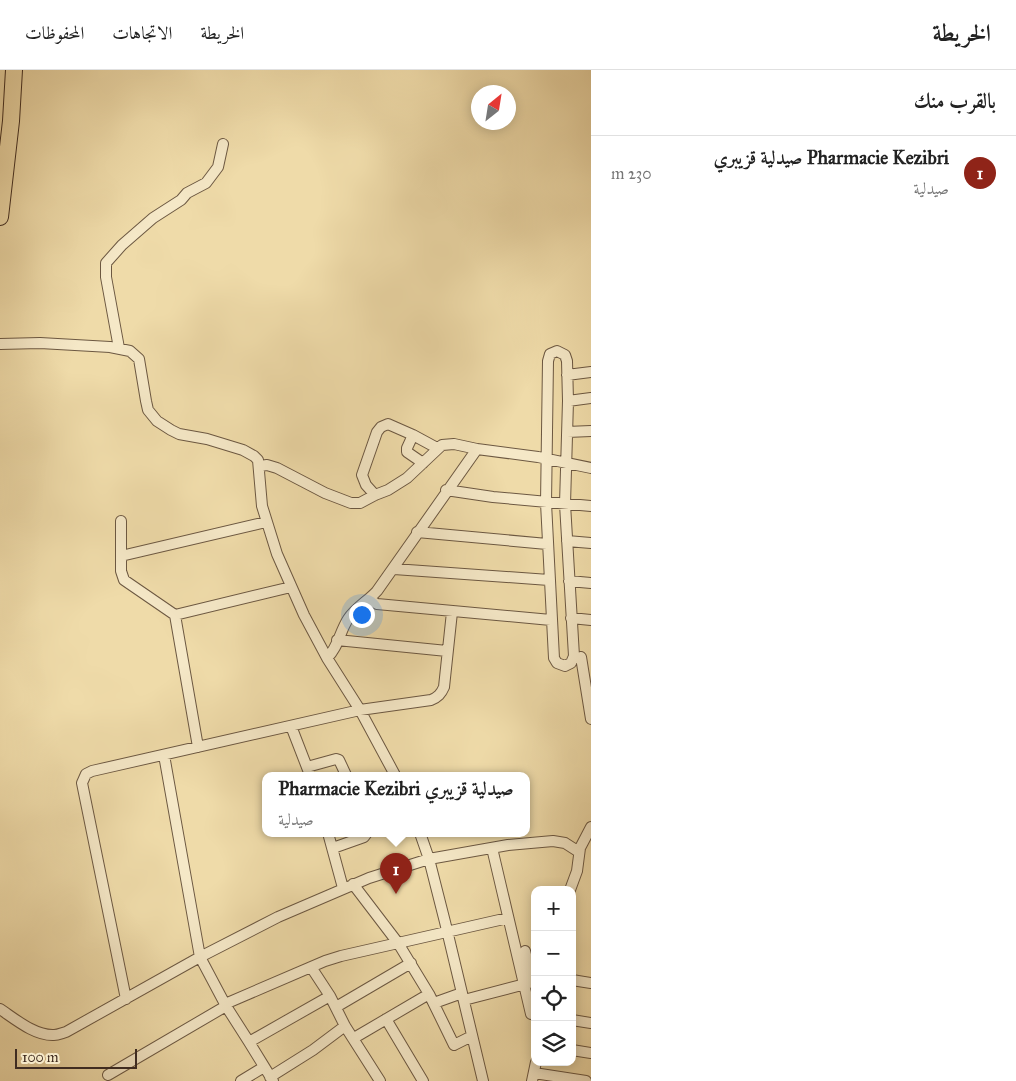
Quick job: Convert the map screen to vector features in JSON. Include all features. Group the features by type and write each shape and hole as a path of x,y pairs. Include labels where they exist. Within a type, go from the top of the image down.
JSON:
{"main road":[{"path":"0,217 5,121 14,70"}],"street":[{"path":"119,348 106,277 106,263 122,244 153,218 181,200 187,193 206,183 218,167 223,144"},
{"path":"0,344 40,343 119,348 130,351 139,359 146,401 152,416 157,422 179,434 229,445 249,452 258,460 266,522 277,554 327,658 360,710 393,772"},
{"path":"582,657 568,665 561,665 555,661 551,620 546,503 548,360 553,352 561,352 565,355 568,401 565,504 571,618 582,657 591,720"},
{"path":"567,375 591,372"},
{"path":"568,401 591,398"},
{"path":"375,495 366,485 362,475 377,432 381,427 388,424 437,448"},
{"path":"567,432 591,430"},
{"path":"413,435 407,452 423,463"},
{"path":"260,466 267,465 277,468 325,493 351,503 360,504 397,484 423,463 437,448 447,444 547,459 591,468"},
{"path":"327,658 334,650 348,619 355,610 370,600 394,569 417,532 476,448"},
{"path":"446,490 546,503 591,506"},
{"path":"121,521 121,571 124,580 175,615 198,747"},
{"path":"121,556 266,522"},
{"path":"417,532 547,544"},
{"path":"567,541 591,543"},
{"path":"394,569 549,580"},
{"path":"569,581 591,583"},
{"path":"175,615 291,586"},
{"path":"370,600 378,604 551,620"},
{"path":"126,999 82,780 88,772 360,710 437,698 444,687 452,612"},
{"path":"571,618 591,620"},
{"path":"337,640 447,651"},
{"path":"291,726 308,771 338,759 344,772"},
{"path":"164,754 200,957 225,1005 250,1042 271,1079 345,1026"},
{"path":"572,886 578,871 581,844 591,827"},
{"path":"329,837 343,888"},
{"path":"333,848 364,837"},
{"path":"421,837 448,931 483,1081"},
{"path":"0,1009 30,1028 54,1036 66,1032 200,957 278,917 353,884 429,860 492,848 553,840 565,843 579,852"},
{"path":"579,852 591,845"},
{"path":"492,848 508,918 526,950 525,984 531,1010"},
{"path":"353,884 398,942 432,998 454,1045 472,1036"},
{"path":"108,1075 225,1005 311,967 341,956 508,918"},
{"path":"336,1007 411,963"},
{"path":"311,967 330,996 376,1080"},
{"path":"576,981 591,983"},
{"path":"354,1038 386,1019 432,998 463,996 525,984"},
{"path":"250,1042 330,996"},
{"path":"386,1019 423,1081"},
{"path":"576,1021 591,1023"},
{"path":"576,1050 591,1052"},
{"path":"241,1081 264,1067"},
{"path":"533,1077 586,1081"}],"place":[{"name":"Pharmacie Kezibri صيدلية قزيبري","path":"396,894"}]}
